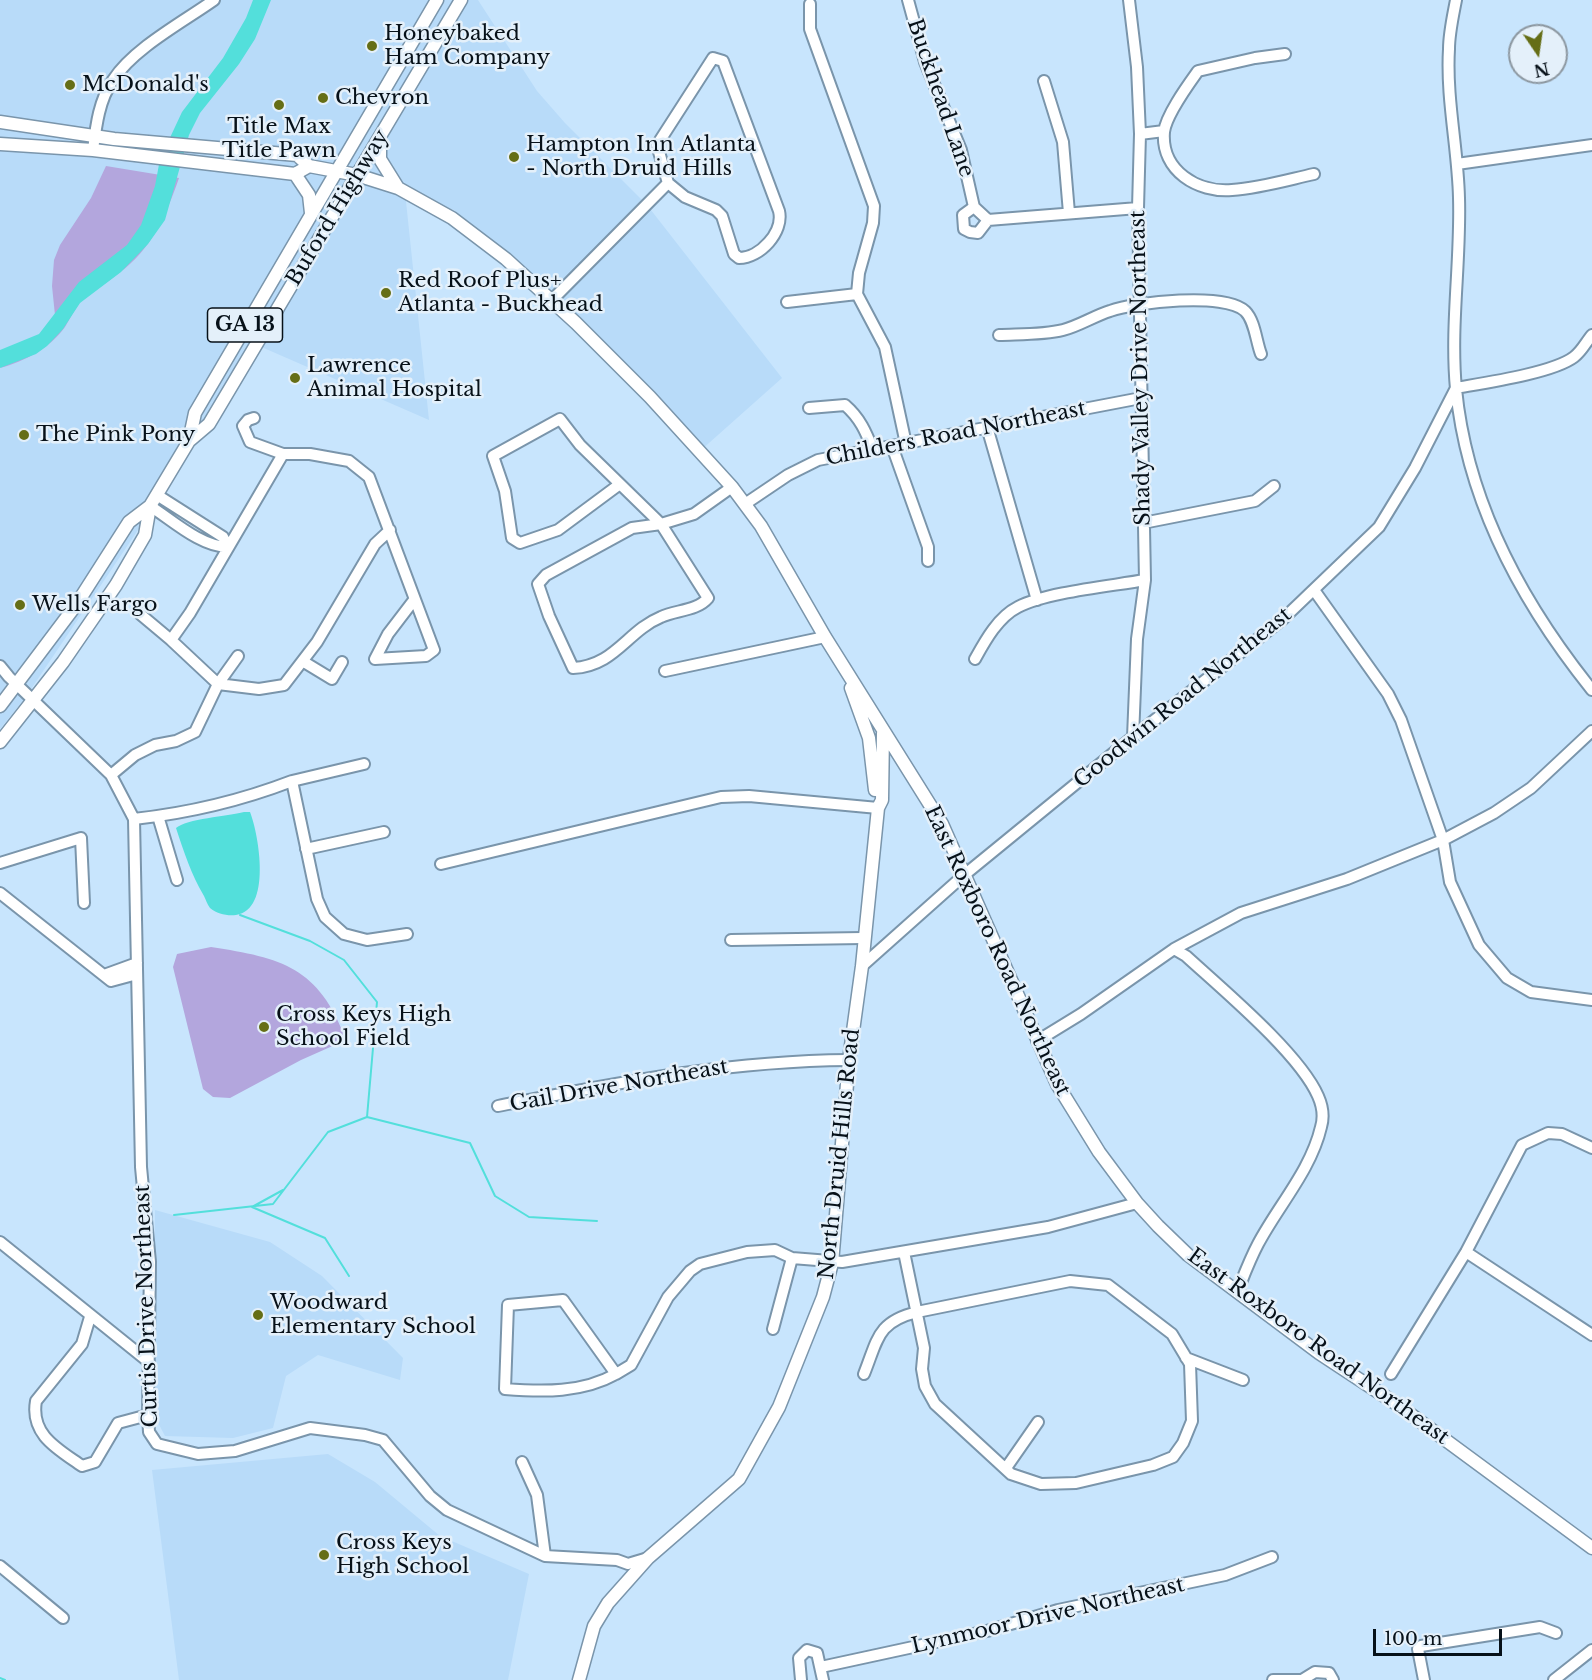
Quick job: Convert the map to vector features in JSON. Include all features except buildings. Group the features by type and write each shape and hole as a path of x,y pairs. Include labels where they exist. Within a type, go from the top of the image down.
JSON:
{"main road":[{"name":"Buford Highway","path":"189,441 195,412 437,0"},
{"name":"Buford Highway","path":"0,706 76,605 129,522 153,500 189,441 209,424 461,0"},
{"path":"0,122 139,141 297,155 309,166 357,175 398,188 452,218 506,259 552,300 650,397 732,487 761,526 842,664 869,738 875,779 875,799 879,808"},
{"path":"380,137 380,159 398,188"},
{"path":"0,144 93,150 295,174 309,166"},
{"path":"295,174 309,195 311,214"},
{"name":"Buford Highway","path":"0,742 34,700 116,585 145,535 153,500"},
{"name":"East Roxboro Road Northeast","path":"842,664 942,824 963,876 1057,1084 1099,1152 1137,1203 1188,1255 1238,1290 1319,1353 1398,1405 1592,1548"},
{"name":"North Druid Hills Road","path":"579,1680 594,1626 608,1603 648,1558 739,1479 779,1407 819,1307 832,1263 849,1060 879,808 882,800 883,729"}],"street":[{"path":"93,150 106,93 123,67 214,0"},
{"name":"Buckhead Lane","path":"908,0 925,62 961,150 974,207"},
{"name":"Shady Valley Drive Northeast","path":"1129,0 1137,68 1140,134 1138,208 1142,303 1141,398 1145,579 1137,639 1133,737"},
{"path":"1456,0 1449,50 1450,97 1457,164 1459,240 1456,388 1471,469 1507,561 1541,620 1592,690"},
{"path":"810,4 810,29 874,206 873,223 859,273 857,294 885,346 906,444"},
{"path":"1286,54 1255,58 1198,71 1183,92 1164,131 1167,151 1174,169 1190,183 1204,188 1230,190 1314,174"},
{"path":"713,58 723,61 782,220 778,230 764,246 748,258 739,258 734,254 722,216 716,210 685,197 668,183 657,145 713,58"},
{"path":"1044,81 1063,142 1069,213"},
{"path":"1140,134 1164,131"},
{"path":"1457,164 1592,145"},
{"path":"552,300 668,183"},
{"path":"988,220 974,207 963,215 964,228 978,233 988,220 1138,208"},
{"path":"787,302 857,294"},
{"path":"999,335 1063,330 1098,315 1142,303 1236,304 1246,312 1252,322 1261,354"},
{"path":"1456,388 1509,378 1565,362 1581,351 1592,335"},
{"name":"Goodwin Road Northeast","path":"862,966 963,876 1133,737 1283,619 1379,527 1415,468 1456,388"},
{"name":"Childers Road Northeast","path":"745,504 788,475 818,460 1141,398"},
{"path":"809,408 845,405 856,414 873,450"},
{"path":"254,418 248,420 243,426 250,442 283,454 310,454 349,461 369,477 434,651 426,656 375,659 388,634 414,600"},
{"path":"620,484 558,530 520,543 512,538 505,491 493,456 560,418 580,445 620,484 661,524 708,598 702,605 658,618 612,656 592,665 573,668 549,616 538,584 546,575 632,528 661,524 694,514 732,487"},
{"path":"987,427 1037,600"},
{"path":"892,447 928,547 928,561"},
{"path":"171,640 190,613 283,454"},
{"path":"1143,523 1255,501 1274,486"},
{"path":"153,500 204,533 219,547 228,547"},
{"path":"140,614 218,684 259,689 284,685 304,662 375,544 390,530"},
{"path":"975,659 999,623 1017,607 1037,600 1145,579"},
{"path":"1314,590 1389,694 1418,762 1443,840 1450,882 1463,915 1479,945 1507,978 1531,992 1592,1000"},
{"path":"665,671 825,637"},
{"path":"111,775 135,755 155,745 176,741 195,732 218,684 238,656"},
{"path":"304,662 332,679 342,663"},
{"name":"Curtis Drive Northeast","path":"0,666 111,775 134,819 141,1167 150,1262 148,1415 149,1432 156,1444 198,1454 246,1448 267,1443 289,1432 310,1428 365,1435 382,1440 430,1496 447,1510 545,1556 617,1560 628,1564 648,1558"},
{"path":"1037,1041 1081,1014 1174,949 1241,913 1347,879 1443,840 1494,813 1531,788 1592,731"},
{"path":"134,819 188,813 257,794 292,781 364,764"},
{"path":"292,781 317,899 325,917 344,934 367,940 406,934"},
{"path":"441,864 721,797 749,796 879,808"},
{"path":"158,816 177,880"},
{"path":"306,849 384,832"},
{"path":"0,863 81,838 84,903"},
{"path":"0,893 107,978 137,968"},
{"path":"731,940 863,938"},
{"path":"1174,949 1186,956 1268,1034 1305,1075 1318,1096 1323,1111 1322,1126 1312,1152 1258,1244 1238,1290"},
{"name":"Gail Drive Northeast","path":"498,1106 649,1077 716,1067 849,1060"},
{"path":"1391,1374 1466,1252 1522,1145 1548,1133 1562,1134 1592,1148"},
{"path":"616,1374 563,1300 508,1305 505,1389 540,1392 596,1385 616,1374 631,1365 668,1297 690,1271 700,1264 747,1252 775,1250 792,1258 832,1263 1048,1227 1137,1203"},
{"path":"0,1242 90,1317 149,1362"},
{"path":"864,1374 883,1329 898,1317 917,1312 1070,1281 1086,1281 1108,1285 1172,1334 1190,1364 1192,1421 1183,1443 1173,1457 1153,1466 1076,1483 1041,1484 1008,1474 935,1404 925,1386 922,1369 924,1348 917,1312 904,1252"},
{"path":"1466,1252 1592,1335"},
{"path":"773,1329 792,1258"},
{"path":"90,1317 82,1344 36,1401 34,1413 38,1429 51,1444 82,1466 94,1461 118,1423 148,1415"},
{"path":"1186,1358 1243,1380"},
{"path":"1008,1474 1038,1422"},
{"path":"522,1462 537,1495 545,1556"},
{"name":"Lynmoor Drive Northeast","path":"821,1666 987,1631 1058,1610 1226,1575 1272,1557"},
{"path":"0,1566 63,1618"},
{"path":"1424,1680 1418,1649 1421,1646 1540,1628 1556,1633"},
{"path":"801,1680 799,1658 807,1650 818,1653 823,1680"},
{"path":"1554,1680 1592,1650"},
{"path":"1273,1680 1301,1680 1315,1672 1329,1673 1333,1680"}],"shaded area":[{"path":"0,0 478,0 537,91 565,123 647,205 782,378 700,451 542,289 454,210 405,192 429,420 250,342 136,533 25,698 0,729"},
{"path":"253,0 271,0 255,39 239,64 200,113 189,135 165,220 148,244 121,272 80,303 63,329 47,346 36,354 0,368 0,350 39,334 79,282 127,245 141,225 155,186 160,159 182,112 223,58 246,18"},
{"path":"106,166 179,178 163,218 149,242 131,264 82,300 65,327 52,342 27,358 0,368 56,325 52,286 54,260 60,245 91,198"},
{"path":"250,812 257,837 259,886 255,900 247,910 236,915 226,915 216,912 208,905 176,828 198,820"},
{"name":"Cross Keys High School Field","path":"211,947 258,956 295,970 310,981 324,996 346,1040 301,1060 230,1098 213,1097 203,1089 173,967 177,954"},
{"name":"Woodward Elementary School","path":"155,1210 270,1242 322,1276 403,1358 400,1380 318,1355 286,1376 273,1428 233,1438 165,1436 154,1415"},
{"name":"Cross Keys High School","path":"328,1454 375,1482 440,1536 529,1574 508,1680 179,1680 152,1470"}],"waterway":[{"path":"174,1215 273,1204 328,1132 367,1117 377,1002 344,960 310,941 240,915"},
{"path":"367,1117 470,1143 495,1196 529,1217 597,1221"},
{"path":"283,1190 252,1207 325,1238 349,1276"},
{"path":"0,1678 5,1680"}],"place":[{"name":"Honeybaked Ham Company","path":"372,46"},
{"name":"McDonald's","path":"70,85"},
{"name":"Chevron","path":"323,98"},
{"name":"Title Max Title Pawn","path":"279,105"},
{"name":"Hampton Inn Atlanta - North Druid Hills","path":"514,157"},
{"name":"Red Roof Plus+ Atlanta - Buckhead","path":"386,293"},
{"name":"Lawrence Animal Hospital","path":"295,378"},
{"name":"The Pink Pony","path":"24,435"},
{"name":"Wells Fargo","path":"20,605"},
{"name":"Cross Keys High School Field","path":"264,1027"},
{"name":"Woodward Elementary School","path":"258,1315"},
{"name":"Cross Keys High School","path":"324,1555"}]}
